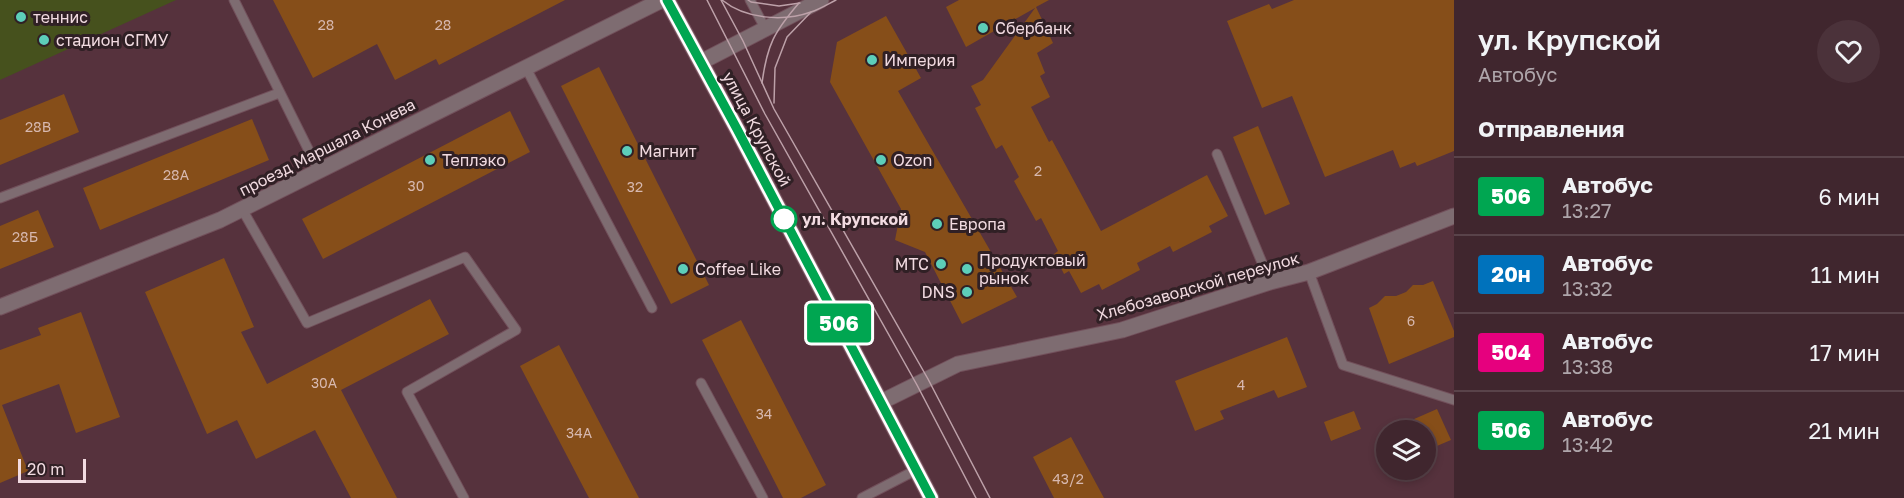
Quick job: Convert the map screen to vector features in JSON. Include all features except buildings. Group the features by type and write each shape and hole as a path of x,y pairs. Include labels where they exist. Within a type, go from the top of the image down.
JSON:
{"main road":[{"name":"улица Крупской","path":"664,0 701,62 930,498"}],"street":[{"name":"проезд Маршала Конева","path":"0,307 220,220 664,0"},
{"path":"701,62 821,0"},
{"name":"Хлебозаводской переулок","path":"881,402 958,364 1122,330 1270,282 1309,272 1454,216"}],"lane":[{"path":"234,0 319,171"},
{"path":"750,0 765,28"},
{"path":"526,68 652,308"},
{"path":"0,198 279,93"},
{"path":"1217,154 1270,282"},
{"path":"242,209 307,323 465,257 516,330 406,392 464,498"},
{"path":"1309,272 1343,365 1454,400"},
{"path":"701,383 763,498"},
{"path":"862,498 916,470"}],"green space":[{"name":"стадион СГМУ","path":"0,0 176,0 0,80"}],"tram line":[{"path":"707,0 765,114 917,385 976,498"},
{"path":"721,0 743,41 774,109 928,379 990,498"},
{"path":"722,0 753,15 777,18 811,12 836,0"},
{"path":"748,0 779,6 800,3"},
{"path":"762,83 766,59 773,40 783,22 799,3"},
{"path":"774,103 775,68 787,37 811,12"}],"bus line":[{"name":"506","path":"667,0 931,498"}],"place":[{"name":"теннис","path":"21,17"},
{"name":"Сбербанк","path":"983,28"},
{"name":"стадион СГМУ","path":"44,40"},
{"name":"Империя","path":"872,60"},
{"name":"Магнит","path":"627,151"},
{"name":"Теплэко","path":"430,160"},
{"name":"Ozon","path":"881,160"},
{"name":"ул. Крупской","path":"784,219"},
{"name":"Европа","path":"937,224"},
{"name":"МТС","path":"941,264"},
{"name":"Coffee Like","path":"683,269"},
{"name":"Продуктовый рынок","path":"967,269"},
{"name":"DNS","path":"967,292"}]}
